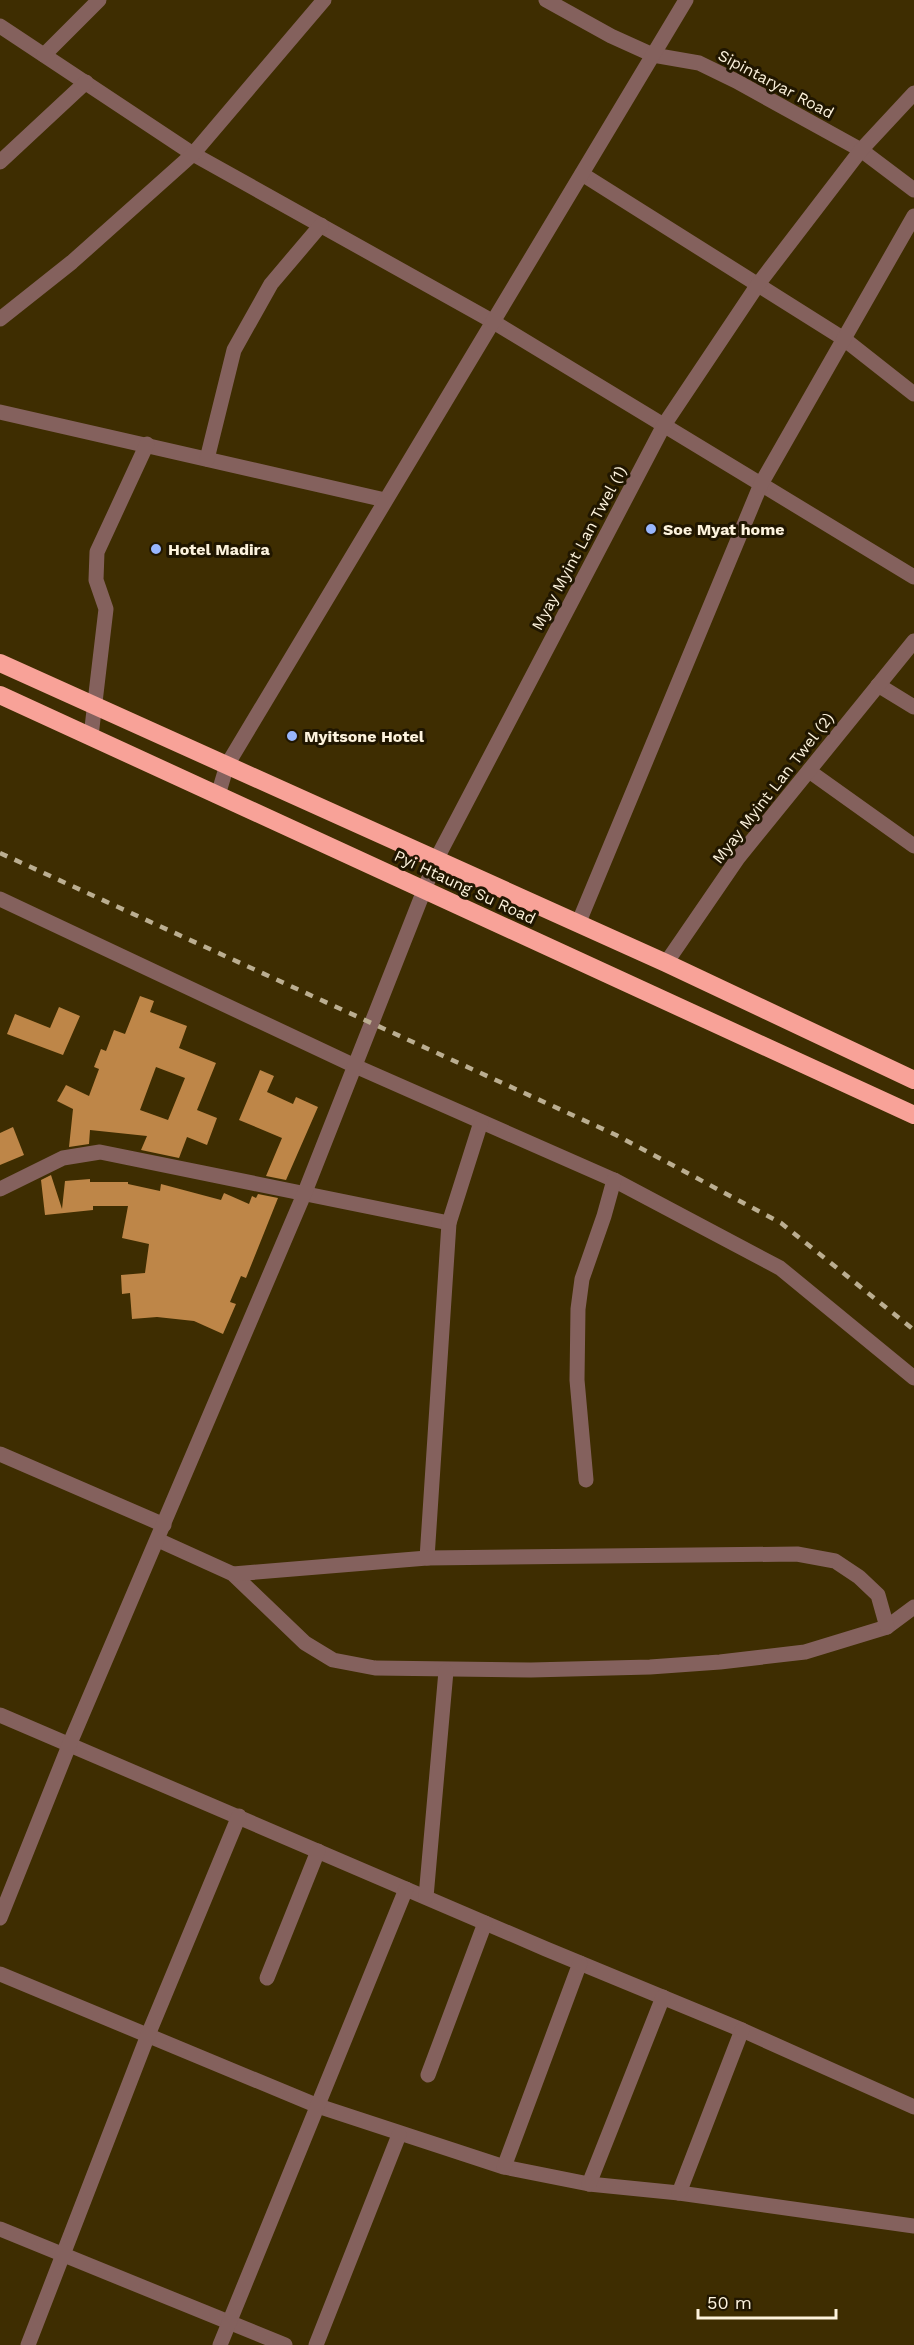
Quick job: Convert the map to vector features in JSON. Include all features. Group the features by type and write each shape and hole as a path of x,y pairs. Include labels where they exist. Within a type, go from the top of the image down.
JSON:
{"highway":[{"name":"Pyi Htaung Su Road","path":"0,663 666,963 914,1080"},
{"name":"Pyi Htaung Su Road","path":"0,695 914,1115"},
{"path":"701,1017 719,988"},
{"path":"854,1087 872,1060"}],"street":[{"path":"44,55 99,0"},
{"path":"0,319 72,262 193,154 324,0"},
{"name":"Sipintaryar Road","path":"546,0 611,36 653,55 699,63 861,150 914,190"},
{"path":"218,795 227,765 686,0"},
{"path":"0,26 193,154 492,321 914,577"},
{"path":"0,162 86,82"},
{"name":"Myay Myint Lan Twel (1)","path":"0,1918 70,1743 305,1192 436,860 664,425 759,283 861,150 914,93"},
{"path":"582,174 759,283 844,339 914,394"},
{"path":"578,924 761,484 914,216"},
{"path":"207,459 234,350 271,284 321,225"},
{"path":"0,412 385,500"},
{"path":"91,736 106,609 96,580 97,552 147,444"},
{"name":"Myay Myint Lan Twel (2)","path":"666,963 738,858 914,641"},
{"path":"878,685 914,707"},
{"path":"809,771 914,846"},
{"path":"0,899 355,1066 614,1180 780,1268 914,1378"},
{"path":"427,1558 449,1223 481,1122"},
{"path":"0,1189 63,1158 100,1152 449,1223"},
{"path":"586,1480 577,1380 578,1309 582,1279 614,1180"},
{"path":"0,1454 164,1526"},
{"path":"158,1540 233,1574 305,1643 333,1660 375,1668 446,1671 650,1667 720,1662 805,1652 887,1627 914,1607"},
{"path":"233,1574 427,1558 797,1554 835,1561 859,1577 878,1595 887,1627"},
{"path":"426,1897 446,1671"},
{"path":"0,1714 485,1923 742,2030 914,2107"},
{"path":"28,2345 148,2035 239,1816"},
{"path":"267,1978 318,1851"},
{"path":"220,2345 406,1888"},
{"path":"428,2075 485,1923"},
{"path":"504,2167 580,1963"},
{"path":"0,1974 318,2106 399,2135 504,2167 589,2184 679,2193 914,2226"},
{"path":"589,2184 663,1997"},
{"path":"679,2193 742,2030"},
{"path":"316,2345 399,2135"},
{"path":"0,2229 285,2345"}],"building":[{"path":"140,996 154,1001 150,1012 187,1026 179,1048 216,1063 197,1110 217,1118 207,1145 187,1137 179,1158 141,1150 147,1136 90,1130 89,1144 69,1147 73,1109 57,1101 66,1085 89,1096 99,1069 94,1067 101,1049 106,1051 114,1030 125,1034","holes":["156,1067 185,1078 168,1120 140,1110"]},
{"path":"59,1007 80,1016 63,1055 7,1034 15,1014 50,1028"},
{"path":"260,1070 274,1076 267,1092 293,1104 296,1097 318,1107 286,1180 266,1176 282,1138 239,1120"},
{"path":"13,1127 24,1155 0,1165 0,1133"},
{"path":"51,1175 62,1209 65,1181 90,1179 90,1182 128,1182 128,1184 160,1191 161,1184 221,1200 224,1193 249,1204 252,1196 256,1198 258,1194 278,1198 246,1278 241,1276 230,1302 236,1304 223,1334 194,1321 157,1317 132,1319 130,1293 122,1294 121,1275 145,1273 149,1244 122,1238 128,1206 93,1206 93,1210 45,1215 41,1180"}],"railway":[{"path":"0,853 616,1135 781,1223 914,1330"}],"place":[{"name":"Soe Myat home","path":"651,529"},
{"name":"Hotel Madira","path":"156,549"},
{"name":"Myitsone Hotel","path":"292,736"}]}
